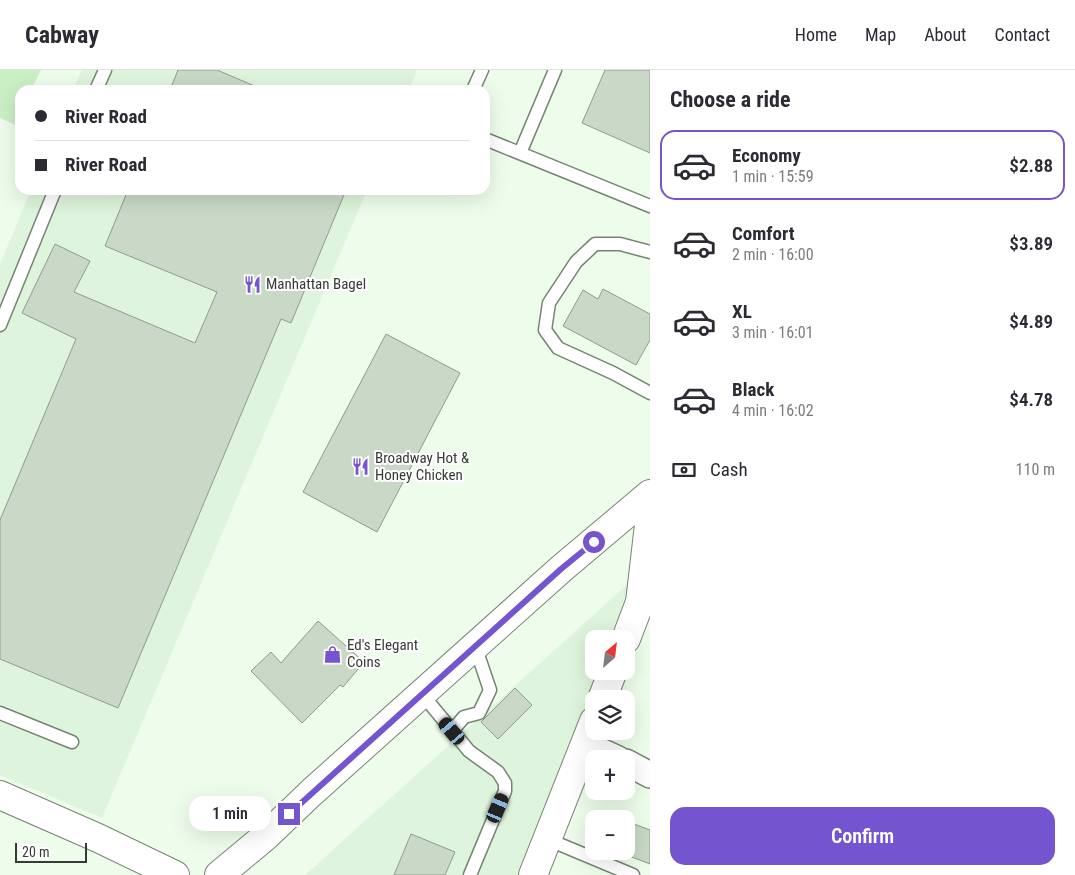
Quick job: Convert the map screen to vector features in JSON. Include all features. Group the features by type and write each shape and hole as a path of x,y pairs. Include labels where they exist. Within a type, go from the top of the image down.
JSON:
{"main road":[{"path":"219,875 266,836 312,792 561,569 650,494"},
{"path":"629,630 640,602 650,516"},
{"path":"533,875 586,740"},
{"path":"0,795 98,838 175,875"}],"street":[{"path":"598,740 608,750"},
{"path":"635,767 650,775"}],"lane":[{"path":"98,85 105,70"},
{"path":"475,85 482,70"},
{"path":"520,153 555,70"},
{"path":"490,141 650,206"},
{"path":"0,325 53,195"},
{"path":"650,252 620,244 595,244 576,262 549,304 545,330 558,348 613,373 650,393"},
{"path":"452,731 464,718 479,713 490,690 475,646"},
{"path":"422,694 469,751 498,772 504,783 505,791 470,875"},
{"path":"0,713 72,742"},
{"path":"547,839 633,875"}],"shaded area":[{"path":"82,70 417,70 411,85 75,85"},
{"path":"29,195 365,195 102,818 0,775 0,264"},
{"path":"650,564 629,630 585,630 585,680 613,680 609,690 585,690 585,740 590,740 536,875 305,875"}],"green space":[{"path":"0,70 41,70 34,85 15,85 15,125 0,118"}],"building":[{"path":"178,70 217,70 252,85 172,85"},
{"path":"605,70 650,70 650,153 582,123"},
{"path":"126,195 344,195 291,323 281,319 118,708 0,659 0,520 76,339 22,313 55,244 90,261 74,292 195,343 217,292 105,246"},
{"path":"603,289 650,314 650,340 636,365 563,326 583,290 598,299"},
{"path":"386,334 460,373 377,532 303,492"},
{"path":"318,621 364,662 343,687 340,685 302,723 251,671 271,652 281,663"},
{"path":"515,688 532,705 498,739 481,722"},
{"path":"635,824 650,830 650,864 635,858"},
{"path":"411,834 455,852 445,875 394,875"}],"place":[{"name":"Manhattan Bagel","path":"252,284"},
{"name":"Broadway Hot & Honey Chicken","path":"361,467"},
{"name":"Ed's Elegant Coins","path":"333,654"}],"route":[{"path":"289,814 561,569 594,542"}]}
